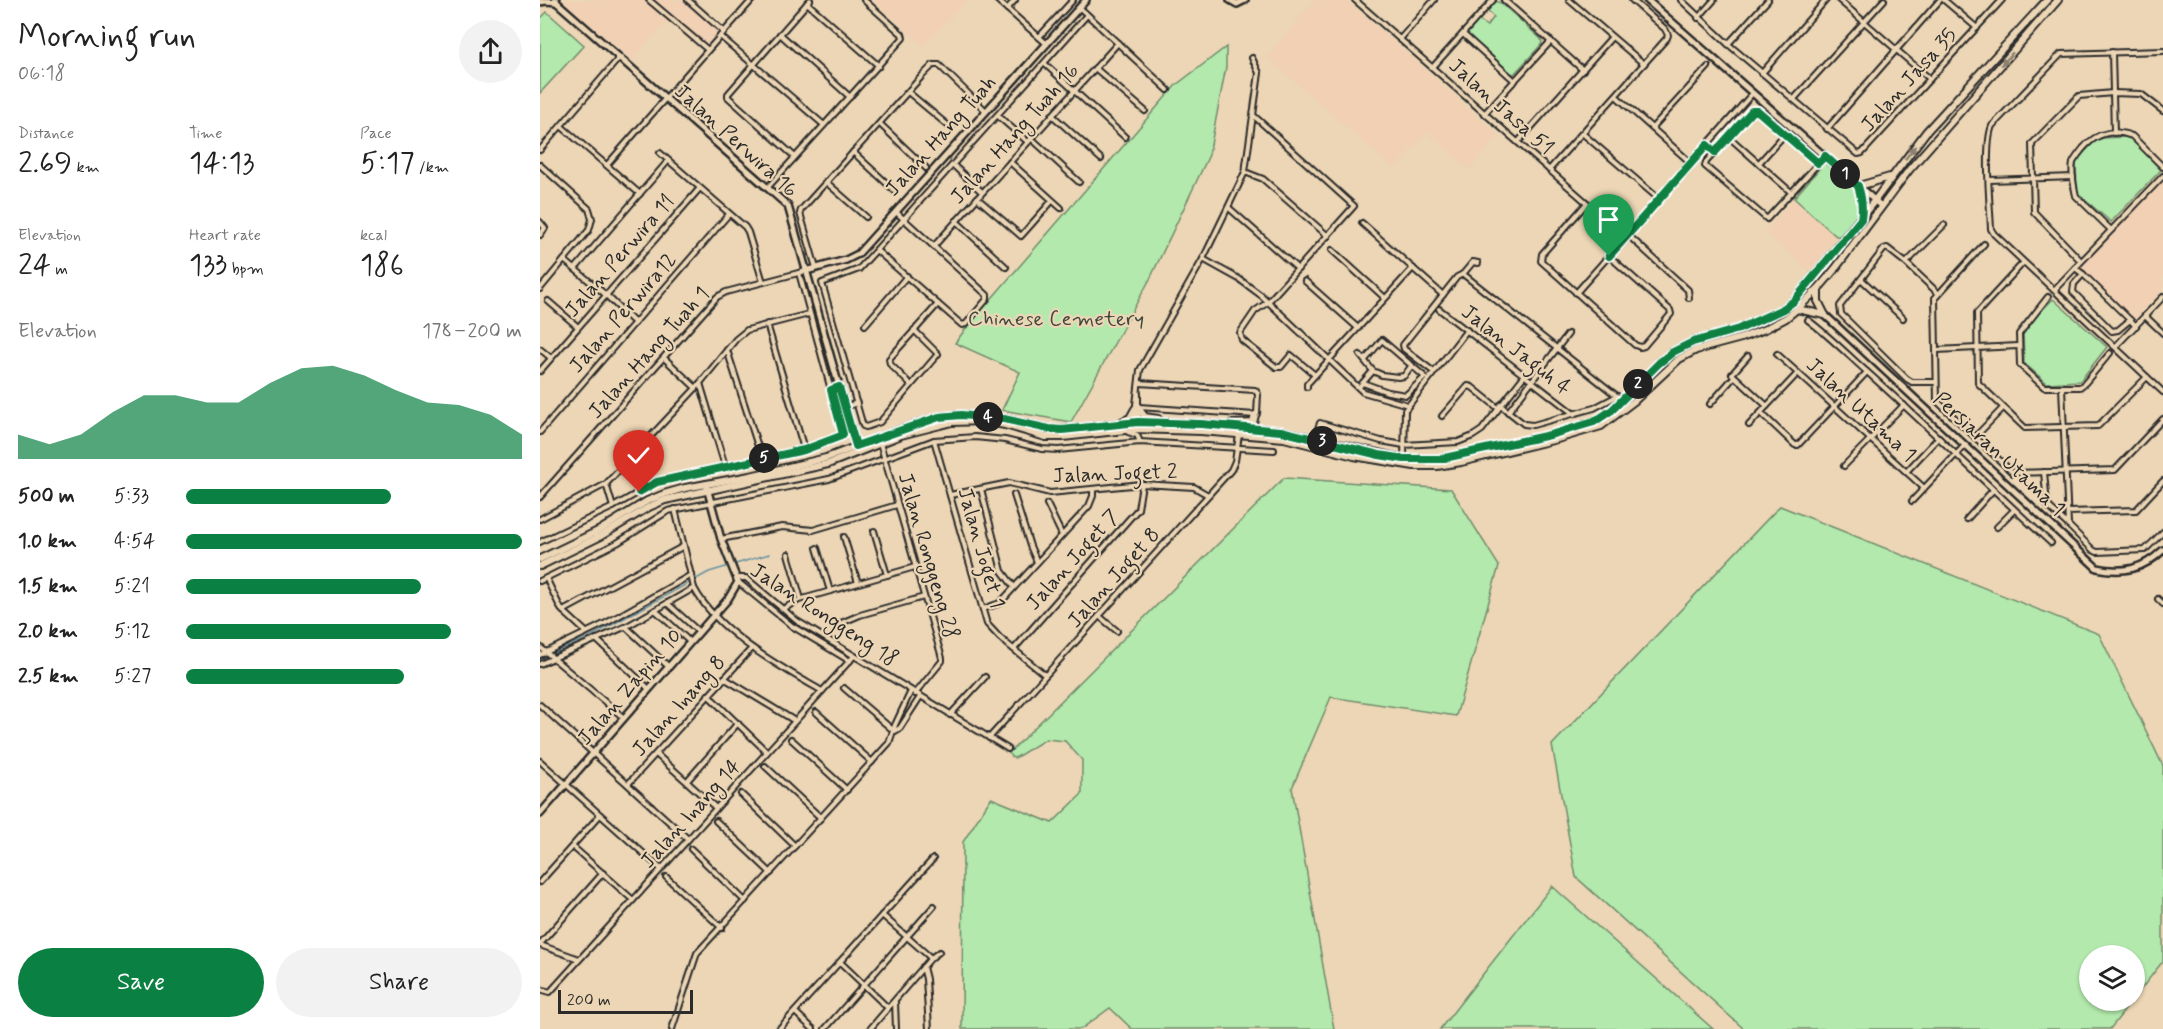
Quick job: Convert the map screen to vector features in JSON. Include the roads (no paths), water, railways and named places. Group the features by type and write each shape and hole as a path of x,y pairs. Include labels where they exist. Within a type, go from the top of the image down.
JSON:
{"main road":[{"path":"1136,426 1281,431 1404,459 1448,458 1568,431 1601,418 1620,398 1673,352 1693,342 1739,329 1783,309 1794,301 1861,219 1926,132 2047,0"},
{"path":"1211,425 1284,438 1399,465 1433,466 1461,462 1601,426 1634,401 1679,359 1696,350 1765,329 1786,318 1797,309 1818,289 1910,170 2058,0"},
{"path":"1952,104 1940,122 1941,125 1962,111"},
{"path":"1861,219 1863,205 1858,186 1880,181 1893,175"},
{"path":"1818,289 1818,301 1825,315"},
{"path":"1797,309 1825,315"},
{"path":"1113,427 1130,418 1138,408 1145,417 1179,423 1211,425 1251,423 1255,415"},
{"path":"540,566 601,536 665,500 857,449 939,417 961,415 1004,419 1055,430 1179,423"},
{"path":"1378,461 1394,462 1404,459 1412,464 1433,466"},
{"path":"540,559 600,530 647,501 675,491 707,487"}],"street":[{"path":"649,0 708,50"},
{"path":"688,0 753,65 824,125"},
{"path":"607,165 752,0"},
{"path":"768,187 879,66 903,36 864,0"},
{"path":"997,0 1047,44"},
{"path":"1007,9 1015,0"},
{"path":"1039,37 1073,0"},
{"name":"Jalan Hang Tuah","path":"806,271 846,260 858,254 1086,0"},
{"path":"1230,0 1237,4 1245,0"},
{"name":"Jalan Jasa 51","path":"1355,0 1688,290 1689,298"},
{"path":"1401,38 1434,0"},
{"path":"1433,67 1493,0"},
{"path":"1504,0 1583,69"},
{"path":"1569,0 1644,64"},
{"path":"1550,170 1667,38 1668,34 1665,29 1632,0"},
{"path":"1647,0 1881,206"},
{"path":"1681,0 1698,18 1827,129 1940,0"},
{"path":"1698,18 1714,0"},
{"path":"1728,44 1768,0"},
{"path":"1762,73 1826,0"},
{"path":"1839,0 1930,79"},
{"path":"1794,99 1884,0"},
{"path":"1944,0 1977,28"},
{"name":"Jalan Jasa 35","path":"1827,129 1858,154 1862,153 2002,0"},
{"path":"540,2 556,1"},
{"name":"Jalan Perwira 16","path":"556,1 788,206 857,449"},
{"path":"795,157 728,97 731,90 809,2 879,66"},
{"path":"1079,7 1168,90"},
{"path":"914,330 938,352 880,422 868,427 863,426 823,281 855,272 1088,15"},
{"path":"780,34 850,97"},
{"path":"1463,34 1515,81"},
{"path":"1518,142 1611,38"},
{"path":"1485,113 1551,41"},
{"name":"Jalan Hang Tuah 16","path":"934,246 1118,43"},
{"path":"2163,51 2068,54 2057,57 1992,126 1989,180 1991,229 2023,263 2116,346 2163,392"},
{"path":"2112,52 2114,133"},
{"path":"540,150 619,58"},
{"path":"1136,426 1140,370 1203,259 1245,172 1259,73 1252,58"},
{"path":"1045,64 1125,137"},
{"path":"816,268 800,213 804,206 933,65 941,66 986,111"},
{"path":"1652,128 1708,67"},
{"path":"1095,68 1145,111"},
{"path":"909,92 951,128"},
{"path":"2081,261 2036,216 2032,179 2032,144 2079,96 2113,93 2142,94 2163,111"},
{"path":"1576,293 1752,94"},
{"path":"1616,96 1691,163"},
{"path":"1818,163 1758,111 1752,111 1706,162 1706,168 1764,219 1768,218 1825,156"},
{"path":"1052,115 1101,159"},
{"path":"998,116 1079,182"},
{"path":"1254,116 1354,206 1268,303 1252,314 1240,333 1242,340 1276,367 1281,367 1291,355 1315,375"},
{"path":"880,124 926,168"},
{"path":"561,126 639,194"},
{"path":"1582,133 1659,199"},
{"path":"2111,230 2076,196 2073,162 2084,146 2096,136 2114,133 2132,136 2163,167"},
{"path":"1759,163 1785,134"},
{"path":"1729,137 1792,193"},
{"path":"1707,145 1715,152"},
{"path":"853,152 895,191"},
{"path":"660,153 748,232 763,282"},
{"path":"574,269 669,161"},
{"path":"1010,162 1061,208"},
{"path":"540,165 590,209 591,215 589,230 540,289"},
{"path":"953,165 982,192"},
{"path":"1245,172 1263,180 1328,236"},
{"path":"2054,290 2163,176"},
{"path":"1989,180 2073,177"},
{"path":"826,182 866,217"},
{"name":"Jalan Perwira 11","path":"540,371 700,188"},
{"path":"977,198 1021,236 1052,201"},
{"path":"1587,203 1540,259 1640,347 1646,344 1671,314 1670,310 1609,256"},
{"path":"1228,208 1298,269"},
{"path":"876,250 964,325 988,297 896,212"},
{"name":"Jalan Perwira12","path":"540,432 729,214"},
{"path":"956,221 1006,267"},
{"path":"540,222 545,228 540,235"},
{"path":"1362,223 1443,295"},
{"path":"1906,263 1944,225"},
{"path":"1984,244 1935,298 1937,402 2013,473 2115,470 2163,419"},
{"path":"1936,382 1912,382 1907,379 1841,314 1840,306 1887,248 1938,293"},
{"path":"1332,250 1385,298"},
{"path":"1203,259 1239,279 1369,395 1408,405"},
{"path":"564,260 635,323"},
{"path":"1434,372 1403,346 1457,277 1463,274 1473,262 1478,262"},
{"path":"2023,263 1977,313 1978,383 2002,408 2028,430 2098,426 2147,377"},
{"path":"1307,387 1315,375 1413,268"},
{"path":"2075,268 2136,326"},
{"name":"Jalan Hang Tuah 1","path":"540,497 717,297 726,292 806,271"},
{"path":"540,542 613,507 657,482 804,450 824,444 843,434 798,273"},
{"path":"1463,274 1620,398"},
{"path":"2083,274 2074,285 2073,292 2112,331 2130,320"},
{"path":"865,325 907,276"},
{"path":"1861,279 1904,318"},
{"path":"1305,281 1358,328"},
{"path":"2048,297 2020,329 2018,346 2020,364 2040,384 2044,387 2080,387 2110,353"},
{"path":"2116,346 2163,297"},
{"path":"548,301 578,327"},
{"path":"911,385 888,360 938,304"},
{"name":"Jalan Jaguh 4","path":"1439,309 1574,414"},
{"path":"540,519 606,484 696,388 713,364 747,330 809,314"},
{"name":"Persiaran Utama 1","path":"1825,315 2097,568 2129,571 2144,565 2163,550"},
{"path":"2145,316 2163,333"},
{"path":"1808,320 1939,436 2051,543"},
{"path":"767,324 804,450"},
{"path":"1404,459 1404,415 1408,405 1467,330"},
{"path":"1508,412 1568,334"},
{"path":"1363,383 1406,396 1425,375 1382,340 1365,360"},
{"path":"1936,350 2018,346"},
{"path":"540,349 551,358"},
{"path":"727,350 762,459"},
{"name":"Jalan Utama 1","path":"1777,354 1924,488"},
{"path":"1360,355 1373,370 1382,375 1404,376 1412,365"},
{"path":"1710,404 1748,356"},
{"path":"664,358 696,388"},
{"path":"1359,387 1373,370"},
{"path":"1761,413 1796,445 1868,372"},
{"path":"1749,424 1798,373"},
{"path":"1733,375 1767,406"},
{"path":"1314,439 1320,423 1381,441 1404,445 1464,441 1482,430 1524,376"},
{"path":"700,383 725,466"},
{"path":"1138,408 1255,415 1258,394 1255,390 1139,383"},
{"path":"1442,416 1468,386 1524,424 1529,425 1574,414 1620,398"},
{"path":"831,390 839,387"},
{"path":"2062,387 2068,525"},
{"path":"845,407 857,403"},
{"path":"1844,466 1904,405"},
{"path":"1975,437 2002,408"},
{"path":"1113,427 1137,435 1140,442"},
{"name":"Jalan Joget 8","path":"989,738 1231,470 1236,461 1240,431"},
{"path":"1906,472 1939,436"},
{"path":"540,581 617,543 668,511 829,479 934,440 975,437 1058,450 1140,442 1274,450"},
{"name":"Jalan Joget 1","path":"934,440 987,624 1046,675"},
{"name":"Jalan Ronggeng 28","path":"879,441 942,661 915,694"},
{"path":"1912,501 1965,445"},
{"path":"2044,472 2047,505 2093,550 2097,552 2145,550 2163,532"},
{"path":"2068,512 2136,510 2163,481"},
{"name":"Jalan Joget 2","path":"950,495 1009,483 1050,493 1142,484 1194,487 1209,495"},
{"path":"606,484 613,507"},
{"name":"Jalan Joget 7","path":"1014,649 1138,509 1142,484"},
{"name":"Jalan Ronggeng 18","path":"707,487 721,539 737,580 746,578 797,621 1008,749"},
{"path":"981,489 1002,571 1014,587"},
{"path":"983,609 1000,603 1089,506 1093,489"},
{"path":"1967,519 1993,490"},
{"path":"1014,495 1037,562"},
{"path":"1047,504 1062,535"},
{"path":"721,539 782,527 813,530 897,505"},
{"path":"675,509 693,586 714,616 763,656 822,691"},
{"path":"1997,528 2014,510"},
{"path":"874,531 887,575"},
{"path":"844,537 858,583"},
{"path":"564,611 684,546"},
{"path":"817,548 830,591"},
{"path":"788,554 801,599"},
{"path":"783,609 801,599 915,567"},
{"path":"540,655 608,622 691,576"},
{"path":"546,578 564,611 586,632"},
{"path":"737,580 792,626 850,661"},
{"name":"Jalan Zapin 10","path":"540,814 732,596 737,580"},
{"path":"540,664 626,626 693,586"},
{"path":"825,638 834,626 860,615 924,597"},
{"path":"2158,599 2163,604"},
{"path":"667,603 700,632"},
{"path":"655,610 691,642"},
{"path":"1099,616 1117,631"},
{"path":"626,626 669,667"},
{"path":"596,639 650,690"},
{"path":"540,647 625,718"},
{"name":"Jalan Inang 8","path":"628,784 752,648"},
{"name":"Jalan Inang 14","path":"540,989 550,992 854,656"},
{"path":"950,715 985,677"},
{"path":"723,678 795,721"},
{"path":"844,688 894,732"},
{"path":"894,732 900,728 915,694"},
{"path":"672,1029 697,953 889,743 895,725 915,694"},
{"path":"708,695 767,752"},
{"path":"540,705 688,839"},
{"path":"816,712 872,762"},
{"path":"687,781 738,723"},
{"path":"791,739 847,790"},
{"path":"656,753 716,808"},
{"path":"540,762 661,869"},
{"path":"765,766 821,818"},
{"path":"741,794 795,846"},
{"path":"540,882 600,815"},
{"path":"716,821 771,873"},
{"path":"573,847 633,900"},
{"path":"691,849 745,902"},
{"path":"779,1029 933,859"},
{"path":"579,959 540,944 603,873"},
{"path":"666,877 722,928"},
{"path":"825,1029 934,906"},
{"path":"882,915 931,958"},
{"path":"870,1029 931,958 939,952"},
{"path":"840,962 888,1008"},
{"path":"923,967 926,979 929,1029"},
{"path":"895,1001 896,1029"},
{"path":"795,1012 813,1029"}],"waterway":[{"path":"540,659 595,634 709,572 769,554"}],"park label":[{"name":"Chinese Cemetery","path":"1056,319"}]}
